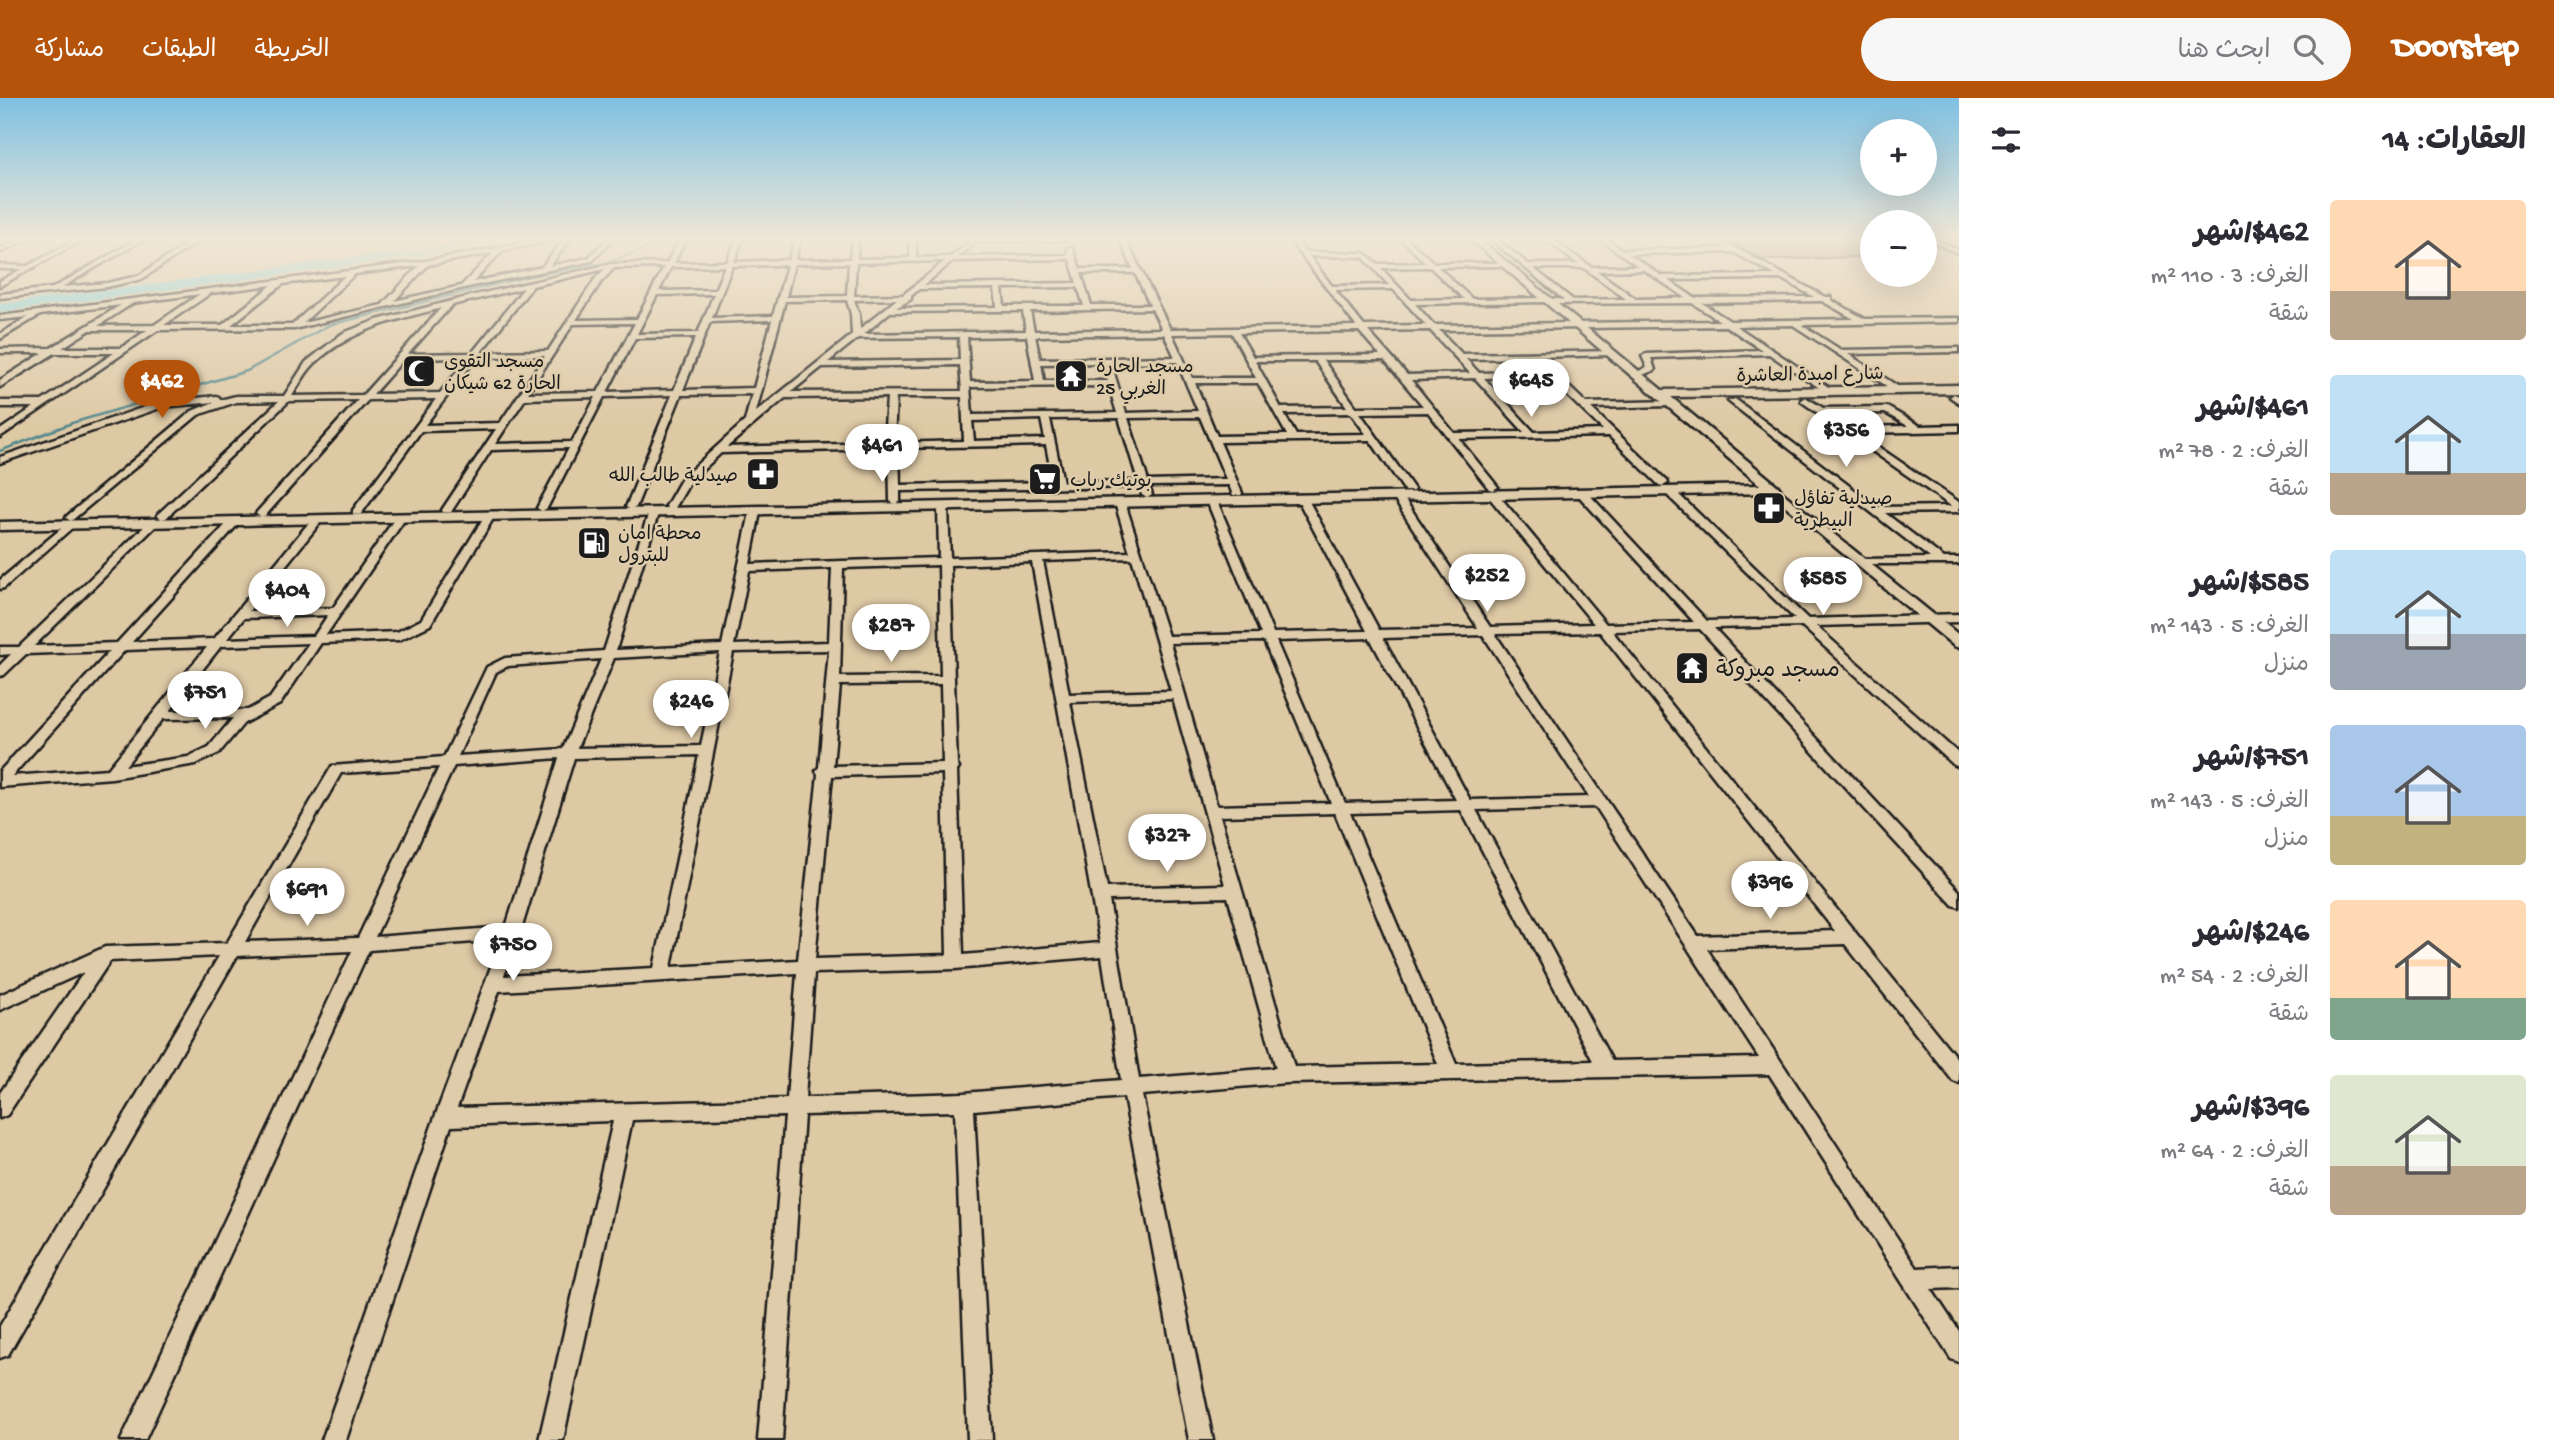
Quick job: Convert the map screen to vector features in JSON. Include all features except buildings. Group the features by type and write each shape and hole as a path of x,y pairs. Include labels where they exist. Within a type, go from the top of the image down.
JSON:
{"main road":[{"path":"1549,301 1769,485"},
{"name":"شارع امبدة العاشرة","path":"1666,398 1899,391 1958,396"},
{"name":"شارع امبدة العاشرة","path":"1697,398 1732,401 1958,396"},
{"path":"157,520 316,521 943,508 1492,490 1769,485"},
{"path":"0,526 261,514 671,506 895,495 1145,489 1235,487 1403,493"},
{"path":"1492,490 1581,492 1666,487"},
{"path":"0,520 70,522"}],"street":[{"path":"0,318 122,301"},
{"path":"0,384 131,301"},
{"path":"0,434 195,301"},
{"path":"224,327 257,301"},
{"path":"294,327 322,301"},
{"path":"389,301 386,304 391,305"},
{"path":"88,328 294,327 409,301"},
{"path":"0,672 285,400 309,364 346,335 461,301"},
{"path":"357,512 442,396 518,301"},
{"path":"447,510 586,301"},
{"path":"542,508 650,301"},
{"path":"631,507 680,393 715,301"},
{"path":"748,423 781,301"},
{"path":"851,301 855,314 856,336"},
{"path":"671,506 686,480 748,423 903,301"},
{"path":"1000,301 1001,309"},
{"path":"1086,301 1088,307"},
{"path":"1152,301 1235,487"},
{"path":"1340,301 1453,436 1492,490 1847,937 1953,1060 1959,1075"},
{"path":"1407,302 1657,301"},
{"path":"1696,301 1830,392"},
{"path":"1831,301 1866,322"},
{"path":"1407,302 1531,434"},
{"path":"261,514 450,303"},
{"path":"890,310 1155,307"},
{"path":"1026,308 1040,383"},
{"path":"0,337 44,311"},
{"path":"707,320 776,318"},
{"path":"856,336 1429,327 1733,326 1959,320"},
{"path":"572,322 640,321"},
{"path":"1796,324 1899,391"},
{"path":"1234,330 1293,438"},
{"path":"632,336 701,335"},
{"path":"963,335 968,444"},
{"path":"0,351 125,350"},
{"path":"1839,352 1959,350"},
{"path":"1637,374 1652,368 1646,356 1770,352"},
{"path":"403,356 552,353"},
{"path":"1459,357 1611,353"},
{"path":"1531,355 1806,623 1959,762"},
{"path":"1252,359 1388,356"},
{"path":"1317,358 1374,437 1403,493 1487,630 1959,1351"},
{"path":"1036,362 1180,359"},
{"path":"892,394 891,446 895,495 1059,485 1145,489 1106,360"},
{"path":"820,365 964,362"},
{"path":"1405,377 1549,373"},
{"path":"1188,381 1262,380"},
{"path":"782,395 892,394 1040,383 1113,383"},
{"path":"522,396 758,391"},
{"path":"0,460 162,404 236,399 442,396"},
{"path":"1582,406 1666,398"},
{"path":"0,586 195,414 205,407 236,399"},
{"path":"1805,400 1959,508"},
{"path":"1732,401 1941,561"},
{"path":"0,404 45,404"},
{"path":"1279,411 1431,409"},
{"path":"1822,411 1887,410 1919,429"},
{"path":"967,418 1203,414"},
{"path":"1045,417 1059,485"},
{"path":"420,428 501,426"},
{"path":"1849,430 1959,428"},
{"path":"1453,436 1610,433"},
{"path":"1214,439 1374,437"},
{"path":"718,450 1050,443"},
{"path":"487,447 574,445"},
{"path":"1769,485 1959,643"},
{"path":"1581,492 1959,901"},
{"path":"1303,498 1606,1068"},
{"path":"1212,500 1266,636 1341,807 1450,1071"},
{"path":"1120,503 1163,640 1287,1075"},
{"path":"943,508 952,768 955,962"},
{"path":"1875,510 1959,508"},
{"path":"660,975 755,512"},
{"path":"334,1440 444,1117 512,933 568,753 609,653 653,514"},
{"path":"0,651 399,636 426,622 489,517"},
{"path":"0,781 112,773 191,761 214,750 239,720 275,701 334,611 400,519"},
{"path":"112,773 316,521"},
{"path":"0,781 234,522"},
{"path":"744,568 1137,555"},
{"path":"1037,559 1101,894 1132,1090 1201,1440"},
{"path":"1862,562 1959,561"},
{"path":"770,1440 794,1107 823,771 834,681 838,565"},
{"path":"239,615 334,611"},
{"path":"1163,640 1959,618"},
{"path":"133,1440 452,760 491,670 498,664 609,653 728,647 834,646"},
{"path":"834,681 948,680"},
{"path":"1063,698 1177,695"},
{"path":"158,715 251,714"},
{"path":"0,1347 234,950 337,769 568,753 707,750"},
{"path":"823,771 952,768"},
{"path":"1211,811 1599,802"},
{"path":"1101,894 1234,891"},
{"path":"0,1003 105,954 364,944 512,933"},
{"path":"1694,943 1847,937"},
{"path":"492,984 806,965 955,962 1109,949"},
{"path":"0,1109 105,954"},
{"path":"444,1117 964,1102 1287,1075 1773,1066"},
{"path":"964,1102 980,1440"},
{"path":"551,1440 624,1112"},
{"path":"1911,1279 1959,1278"}],"waterway":[{"path":"0,308 56,301"},
{"path":"0,451 72,423 247,371 329,325 429,301"}],"place":[{"name":"مسجد التقوى الحارة 62 شيكان","path":"419,371"},
{"name":"مسجد الحارة 25 الغربي","path":"1071,376"},
{"name":"صيدلية طالب الله","path":"763,474"},
{"name":"بوتيك رباب","path":"1045,479"},
{"name":"صيدلية تفاؤل البيطرية","path":"1769,508"},
{"name":"محطة امان للبترول","path":"594,543"},
{"name":"مسجد مبروكة","path":"1692,668"}]}
